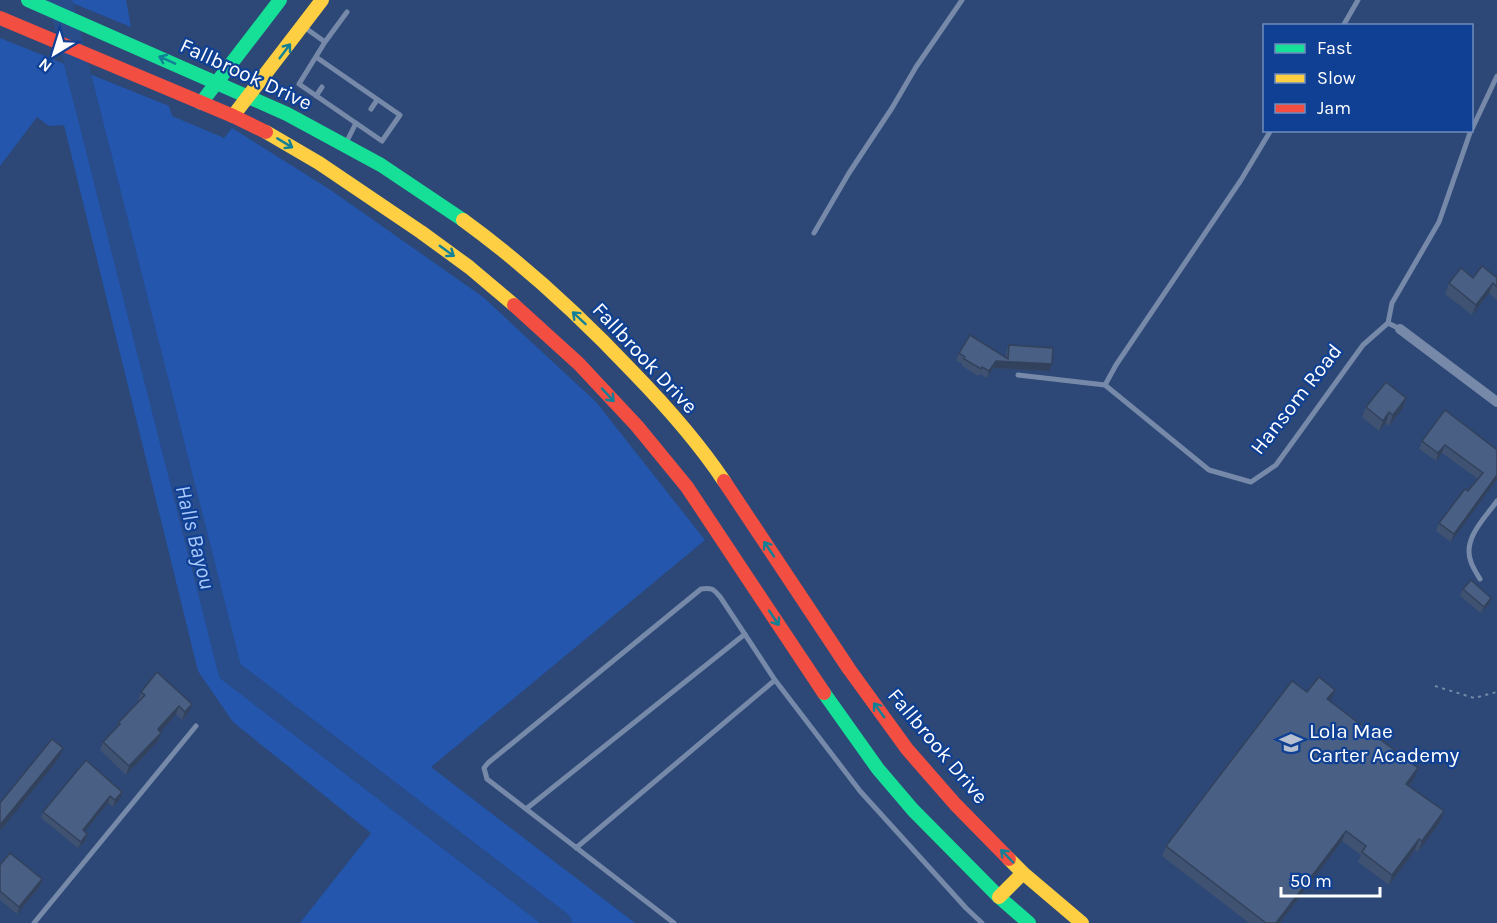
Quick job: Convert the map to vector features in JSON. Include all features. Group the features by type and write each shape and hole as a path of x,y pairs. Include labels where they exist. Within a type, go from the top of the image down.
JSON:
{"main road":[{"name":"Fallbrook Drive","path":"28,0 249,97 346,145 430,197 490,240 543,284 603,340 663,403 714,466 849,669 907,749 955,804 1023,873 1082,923"},
{"path":"201,103 280,0"},
{"path":"233,116 322,0"},
{"name":"Fallbrook Drive","path":"0,18 233,116 277,138 319,163 421,232 469,267 520,310 579,364 637,426 687,487 820,688 879,769 913,810 999,897 1029,923"},
{"path":"999,897 1023,873"}],"street":[{"path":"1400,328 1497,402"}],"lane":[{"path":"814,233 916,67 962,0"},
{"path":"1343,24 1358,0"},
{"path":"316,57 332,72 348,79 400,115 382,141 360,123 345,116 299,84 325,42 347,12"},
{"path":"303,26 325,42"},
{"path":"1473,126 1497,76"},
{"path":"344,86 348,79"},
{"path":"316,96 322,87"},
{"path":"358,98 363,90"},
{"path":"331,106 336,98"},
{"path":"371,109 377,100"},
{"path":"345,116 349,109"},
{"path":"346,145 360,123"},
{"path":"1018,375 1105,385 1116,365 1240,180 1269,132"},
{"path":"1400,328 1388,323 1392,303 1439,222 1470,132"},
{"name":"Hansom Road","path":"1105,385 1209,470 1251,482 1276,465 1363,345 1388,323"},
{"path":"1480,579 1470,561 1468,548 1472,536 1497,501"},
{"path":"674,923 487,779 484,768 701,589 708,588 714,590 775,680 860,791 982,923"},
{"path":"526,809 745,634"},
{"path":"576,848 775,680"},
{"path":"34,923 196,726"}],"path":[{"path":"1435,686 1474,698 1497,692"}],"shaded area":[{"path":"65,0 126,0 131,27"},
{"path":"0,38 169,106 172,116 224,138 232,128 332,191 483,297 596,402 705,540 431,767 635,923 300,923 371,833 233,722 198,671 64,125 49,126 37,117 0,166"}],"building":[{"path":"1482,266 1497,276 1497,287 1493,283 1476,305 1449,283 1461,268 1473,278"},
{"path":"970,335 1008,359 1009,345 1053,348 1052,364 996,361 989,371 982,367 981,369 964,359 965,357 959,353"},
{"path":"1386,382 1406,398 1393,415 1389,412 1383,421 1366,407"},
{"path":"1445,410 1497,450 1497,475 1454,534 1439,523 1465,489 1468,491 1483,473 1445,445 1438,453 1422,441"},
{"path":"1471,580 1491,598 1484,607 1463,589"},
{"path":"157,672 192,704 185,712 179,706 158,729 161,733 129,766 103,742 145,695 141,692"},
{"path":"1319,677 1335,690 1327,699 1418,768 1406,784 1444,811 1422,841 1419,839 1392,875 1362,852 1366,846 1346,831 1276,923 1266,923 1166,846 1292,681 1307,692"},
{"path":"52,739 63,748 0,825 0,803"},
{"path":"86,760 122,792 115,800 110,796 83,830 87,834 81,842 43,812"},
{"path":"10,853 42,879 19,907 0,891 0,865"}],"waterway":[{"name":"Halls Bayou","path":"60,0 230,671 560,923"}],"traffic: fast":[{"path":"28,0 287,114 381,165 463,220"},
{"path":"201,103 280,0"},
{"path":"824,693 878,769 913,810 999,897 1029,923"}],"traffic: slow":[{"path":"233,116 322,0"},
{"path":"266,132 319,163 421,232 469,267 514,305"},
{"path":"463,220 530,273 593,331 669,411 724,481"},
{"path":"1009,859 1082,923"},
{"path":"999,897 1023,873"}],"traffic: jam":[{"path":"0,18 266,132"},
{"path":"514,305 579,364 637,426 687,487 824,693"},
{"path":"724,481 849,669 907,749 955,804 1009,859"}],"place":[{"name":"Lola Mae Carter Academy","path":"1291,743"}]}
